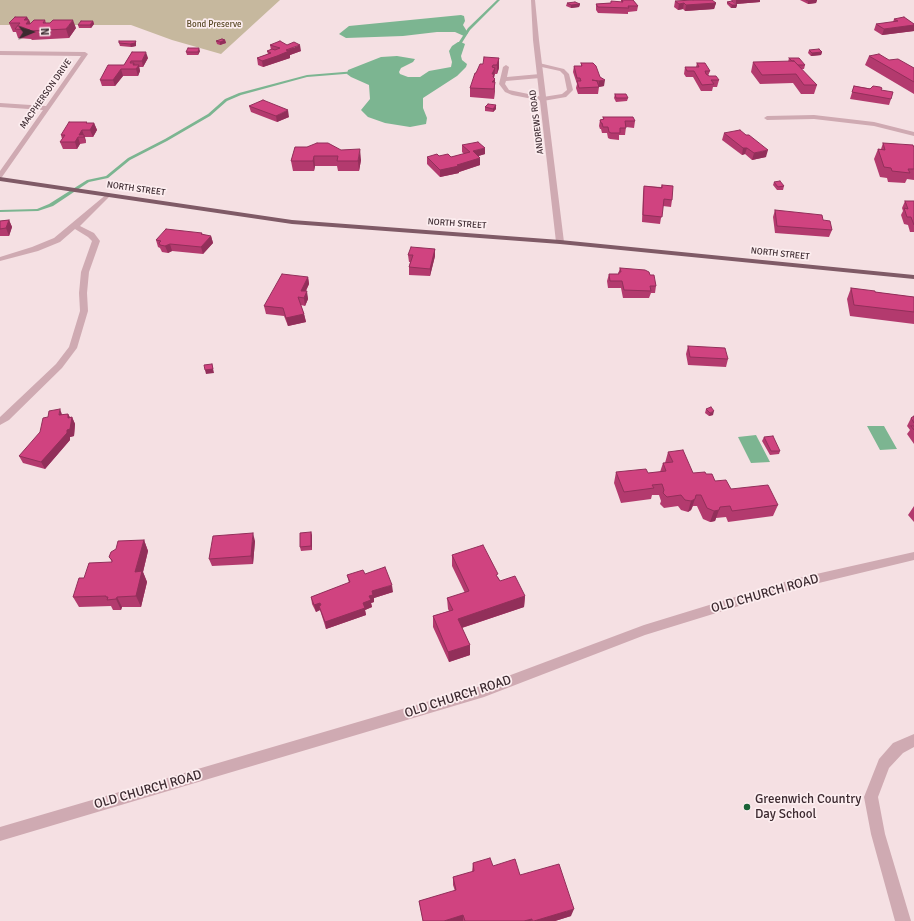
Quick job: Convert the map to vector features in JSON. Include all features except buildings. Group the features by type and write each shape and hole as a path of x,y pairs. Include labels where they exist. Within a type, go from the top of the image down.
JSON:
{"main road":[{"name":"NORTH STREET","path":"0,179 292,222 560,242 914,277"}],"street":[{"name":"ANDREWS ROAD","path":"533,0 540,76 560,242"},
{"name":"MACPHERSON DRIVE","path":"0,53 85,54 0,176"},
{"path":"506,67 502,84 506,91 543,99 564,96 570,90 570,84 566,73 562,70 539,65"},
{"path":"503,80 509,78 540,76"},
{"path":"0,105 48,108"},
{"path":"767,118 788,116 822,118 874,124 914,134"},
{"path":"0,259 52,243 75,226 108,195"},
{"path":"0,422 6,418 59,366 73,348 84,311 83,293 85,272 96,241 91,235 75,226"},
{"name":"OLD CHURCH ROAD","path":"0,834 484,691 644,630 794,584 914,556"},
{"path":"904,921 878,834 871,797 884,764 898,748 914,740"}],"green space":[{"name":"Bond Preserve","path":"0,0 280,0 221,54 172,40 131,25 0,25"}],"shaded area":[{"path":"461,15 464,16 465,21 463,25 468,33 464,36 455,32 437,32 403,36 346,38 339,34 349,26"},
{"path":"458,42 465,44 461,56 462,60 467,64 466,67 457,76 423,98 423,108 427,118 426,124 410,127 385,123 368,117 361,110 370,99 369,85 351,77 347,74 348,70 381,57 397,56 415,59 413,62 401,68 399,72 400,74 408,77 420,77 429,71 451,67 452,62 449,51 452,46"},
{"path":"867,426 884,426 897,449 880,450"},
{"path":"756,435 770,462 751,463 738,437"}],"waterway":[{"path":"457,48 469,29 499,0"},
{"path":"0,211 38,210 51,205 88,181 107,177 129,159 209,115 226,100 240,94 307,76 356,72"}],"place":[{"name":"Greenwich Country Day School","path":"747,807"}]}
